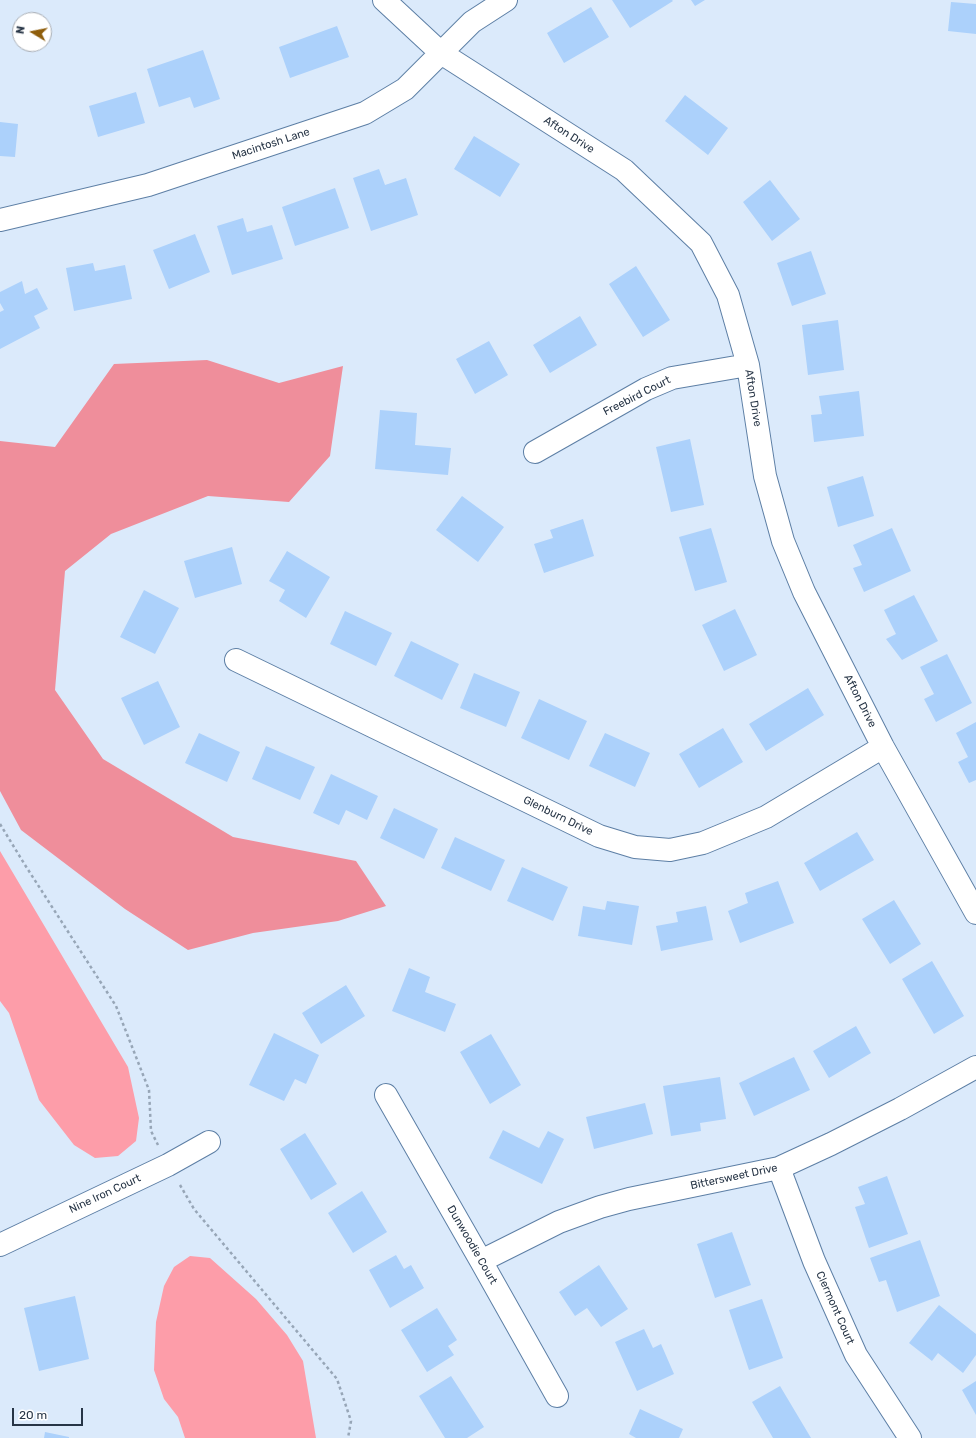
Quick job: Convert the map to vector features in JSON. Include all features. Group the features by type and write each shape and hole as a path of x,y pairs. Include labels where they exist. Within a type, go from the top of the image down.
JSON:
{"street":[{"name":"Afton Drive","path":"384,0 440,53 624,170 701,243 728,295 748,365 764,476 783,541 804,592 883,747 976,913"},
{"name":"Macintosh Lane","path":"0,220 148,185 365,112 405,89 472,22 506,0"},
{"name":"Freebird Court","path":"535,452 646,390 672,378 748,365"},
{"name":"Glenburn Drive","path":"236,660 599,836 635,847 670,850 703,843 766,817 883,747"},
{"name":"Bittersweet Drive","path":"482,1260 559,1222 600,1207 629,1199 779,1168 887,1116 976,1067"},
{"name":"Dunwoodie Court","path":"386,1095 482,1260 557,1396"},
{"name":"Nine Iron Court","path":"0,1245 168,1165 209,1142"},
{"name":"Clermont Court","path":"779,1168 814,1261 856,1355 910,1438"}],"shaded area":[{"path":"207,360 279,383 343,366 330,456 289,502 208,496 111,534 65,571 55,690 103,759 233,837 356,861 386,906 338,921 253,933 188,950 125,909 21,830 0,791 0,441 55,447 114,364"},
{"path":"0,851 128,1067 139,1118 136,1141 118,1156 95,1158 74,1145 39,1100 9,1013 0,1001"},
{"path":"190,1256 210,1258 256,1299 287,1335 303,1361 316,1438 185,1438 178,1417 164,1399 154,1370 156,1322 164,1286 174,1267"}],"building":[{"path":"612,0 672,0 673,1 630,28"},
{"path":"691,0 705,0 695,6"},
{"path":"951,2 976,4 976,34 948,31"},
{"path":"591,7 609,37 564,63 547,33"},
{"path":"337,26 349,57 290,78 279,47"},
{"path":"203,50 220,99 194,108 190,97 159,107 147,69"},
{"path":"136,92 145,123 98,137 89,106"},
{"path":"685,95 728,128 708,155 665,121"},
{"path":"0,122 18,124 15,157 0,156"},
{"path":"474,136 520,164 500,197 454,169"},
{"path":"379,169 385,185 406,178 418,215 371,231 353,178"},
{"path":"770,180 800,219 772,241 743,202"},
{"path":"335,188 349,228 295,246 282,207"},
{"path":"243,218 247,232 272,225 283,259 232,275 217,226"},
{"path":"195,234 210,272 169,289 153,250"},
{"path":"811,251 826,294 792,306 777,263"},
{"path":"93,263 95,271 125,265 132,299 74,311 66,268"},
{"path":"636,266 670,320 643,337 609,284"},
{"path":"22,281 25,294 37,288 48,309 34,316 40,328 0,349 0,312 4,310 0,303 0,292"},
{"path":"580,316 597,345 550,373 533,345"},
{"path":"838,320 844,370 808,375 802,325"},
{"path":"489,341 508,375 475,394 456,359"},
{"path":"859,391 864,436 814,442 811,415 822,414 819,396"},
{"path":"380,410 417,413 415,445 451,448 448,475 375,469"},
{"path":"690,439 704,505 671,512 656,447"},
{"path":"863,476 874,516 838,527 827,487"},
{"path":"462,496 504,527 478,562 436,530"},
{"path":"583,519 594,556 544,573 534,544 553,538 550,530"},
{"path":"711,528 727,582 695,591 679,537"},
{"path":"892,528 911,571 864,592 853,568 862,565 853,545"},
{"path":"232,547 242,584 195,598 184,561"},
{"path":"287,551 330,577 306,618 279,601 285,590 269,581"},
{"path":"144,590 179,608 155,654 120,637"},
{"path":"914,595 938,641 902,660 886,639 896,634 884,610"},
{"path":"735,609 757,655 724,671 702,625"},
{"path":"345,611 392,633 376,666 330,644"},
{"path":"411,641 459,664 442,700 394,676"},
{"path":"947,654 972,703 936,722 924,699 934,694 920,667"},
{"path":"474,673 520,692 506,727 460,708"},
{"path":"158,681 180,727 144,745 121,698"},
{"path":"808,688 824,715 766,751 749,724"},
{"path":"539,699 587,721 569,760 521,738"},
{"path":"976,722 976,780 969,783 958,762 968,757 956,733"},
{"path":"723,728 743,762 699,788 679,754"},
{"path":"199,733 240,752 227,782 185,763"},
{"path":"605,733 650,753 635,787 589,766"},
{"path":"266,746 315,767 300,800 252,779"},
{"path":"331,774 378,796 367,820 346,810 339,825 313,813"},
{"path":"394,808 438,829 424,859 380,838"},
{"path":"857,832 874,860 820,891 804,863"},
{"path":"455,837 505,860 491,891 441,868"},
{"path":"522,867 568,887 553,921 507,901"},
{"path":"778,881 794,923 740,943 728,911 748,903 745,893"},
{"path":"894,900 921,944 890,964 862,919"},
{"path":"607,901 639,906 632,945 578,936 583,906 605,910"},
{"path":"706,906 713,940 661,951 656,926 678,922 676,912"},
{"path":"932,961 964,1016 934,1034 902,979"},
{"path":"409,968 430,977 425,992 456,1004 445,1032 392,1011"},
{"path":"346,985 365,1016 321,1044 302,1013"},
{"path":"856,1026 871,1053 829,1078 813,1051"},
{"path":"274,1033 319,1055 306,1084 295,1079 284,1101 249,1085"},
{"path":"491,1034 521,1085 490,1104 460,1052"},
{"path":"794,1057 810,1090 754,1116 739,1083"},
{"path":"720,1077 726,1119 700,1123 701,1131 671,1136 663,1086"},
{"path":"645,1103 653,1134 594,1149 586,1117"},
{"path":"503,1130 539,1148 548,1131 564,1139 542,1184 489,1158"},
{"path":"305,1133 337,1184 311,1200 280,1149"},
{"path":"887,1176 908,1234 869,1248 855,1207 865,1204 858,1187"},
{"path":"362,1191 387,1232 353,1253 328,1213"},
{"path":"732,1232 751,1285 715,1298 697,1244"},
{"path":"920,1240 940,1296 897,1312 886,1280 879,1282 870,1258"},
{"path":"396,1255 404,1269 411,1265 424,1288 390,1308 369,1270"},
{"path":"599,1265 628,1309 601,1327 587,1308 575,1316 559,1292"},
{"path":"75,1296 89,1359 39,1371 24,1308"},
{"path":"762,1299 783,1358 749,1370 729,1310"},
{"path":"939,1305 976,1334 976,1355 963,1373 938,1353 932,1361 909,1343"},
{"path":"437,1308 457,1340 448,1346 454,1355 427,1372 401,1330"},
{"path":"644,1329 653,1348 661,1344 674,1374 637,1391 615,1342"},
{"path":"451,1376 484,1427 467,1438 445,1438 419,1396"},
{"path":"976,1381 976,1415 962,1390"},
{"path":"780,1386 811,1438 773,1438 752,1402"},
{"path":"640,1409 683,1429 679,1438 636,1438 629,1434"},
{"path":"45,1432 69,1437 69,1438 44,1438"}]}
